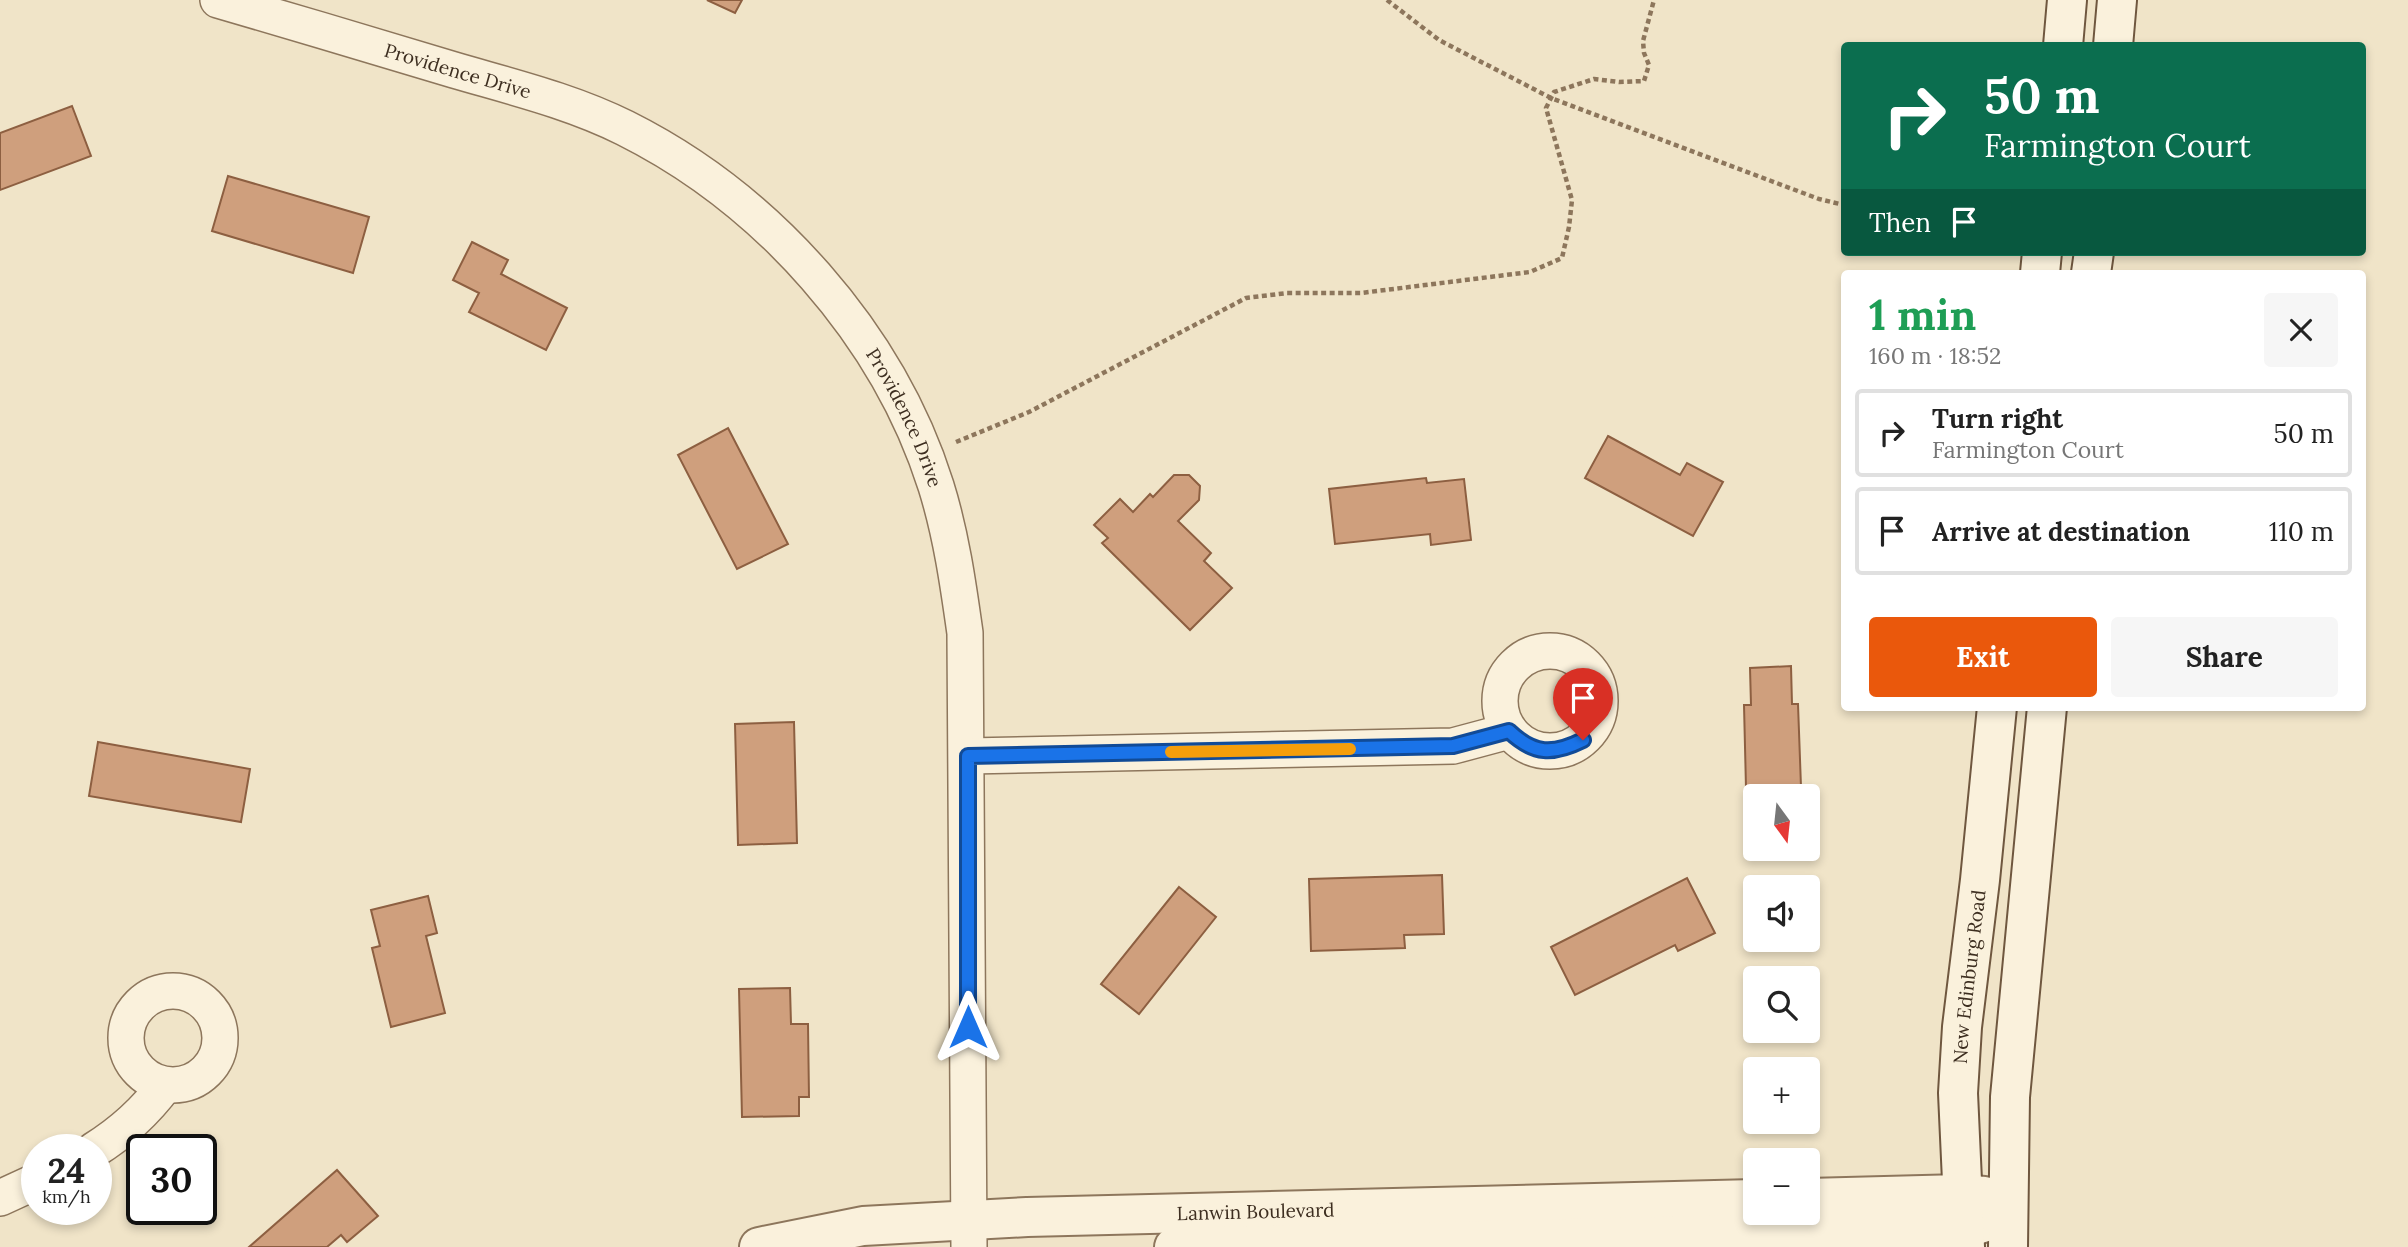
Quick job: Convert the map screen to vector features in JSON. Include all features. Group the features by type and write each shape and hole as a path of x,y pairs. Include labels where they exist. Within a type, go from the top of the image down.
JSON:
{"street":[{"name":"Providence Drive","path":"218,0 566,103 625,128 691,166 759,219 820,280 871,350 907,416 935,485 955,558 965,633 968,756 968,1234"},
{"path":"2063,42 2067,0"},
{"path":"2113,42 2118,0"},
{"name":"New Edinburg Road","path":"1963,1224 1958,1093 1962,1027 1997,711"},
{"path":"2008,1247 2013,1044 2047,711"},
{"path":"968,756 1453,746 1509,731"},
{"path":"112,1139 149,1107 165,1085"},
{"path":"0,1198 21,1188"},
{"name":"Lanwin Boulevard","path":"1963,1224 1984,1196 2007,1209"},
{"name":"Lanwin Boulevard","path":"759,1247 863,1226 968,1234 1027,1217 1743,1199"},
{"name":"Lanwin Boulevard","path":"1820,1200 1963,1224"},
{"name":"Lanwin Boulevard","path":"1174,1247 1963,1224"}],"path":[{"path":"1387,0 1439,40 1551,98 1734,168 1841,204"},
{"path":"923,455 1029,412 1246,298 1287,293 1361,293 1530,272 1562,258 1573,200 1546,108 1554,92 1594,79 1644,81 1649,65 1643,41 1654,0"}],"building":[{"path":"707,0 742,0 735,13"},
{"path":"72,106 91,156 0,190 0,133"},
{"path":"228,176 369,217 353,273 212,231"},
{"path":"472,242 508,260 501,274 567,308 546,350 469,312 479,293 453,280"},
{"path":"728,428 788,544 737,569 678,455"},
{"path":"1608,436 1680,475 1687,463 1723,482 1693,536 1585,478"},
{"path":"1174,475 1189,475 1200,486 1199,500 1178,521 1211,553 1204,561 1232,588 1190,630 1102,543 1108,538 1094,525 1120,499 1133,512 1150,494 1153,497"},
{"path":"1426,478 1427,483 1464,479 1471,540 1431,545 1430,534 1335,544 1329,489"},
{"path":"1791,666 1792,704 1798,704 1801,784 1746,784 1744,705 1751,705 1750,668"},
{"path":"794,722 797,843 738,845 735,724"},
{"path":"98,742 250,769 241,822 89,796"},
{"path":"1442,875 1444,934 1404,935 1405,948 1311,951 1309,879"},
{"path":"1687,878 1715,933 1678,951 1675,945 1575,995 1551,947"},
{"path":"1179,887 1216,917 1139,1014 1101,984"},
{"path":"428,896 437,933 426,936 445,1013 391,1027 372,948 380,946 371,910"},
{"path":"790,988 791,1024 808,1024 809,1097 799,1097 799,1116 742,1117 739,989"},
{"path":"337,1170 378,1216 347,1242 341,1235 327,1247 249,1247"}],"slow traffic":[{"path":"1171,752 1350,749"}],"route":[{"path":"968,1027 968,756 1453,746 1509,731 1521,743 1546,751 1564,750 1583,740"}]}
